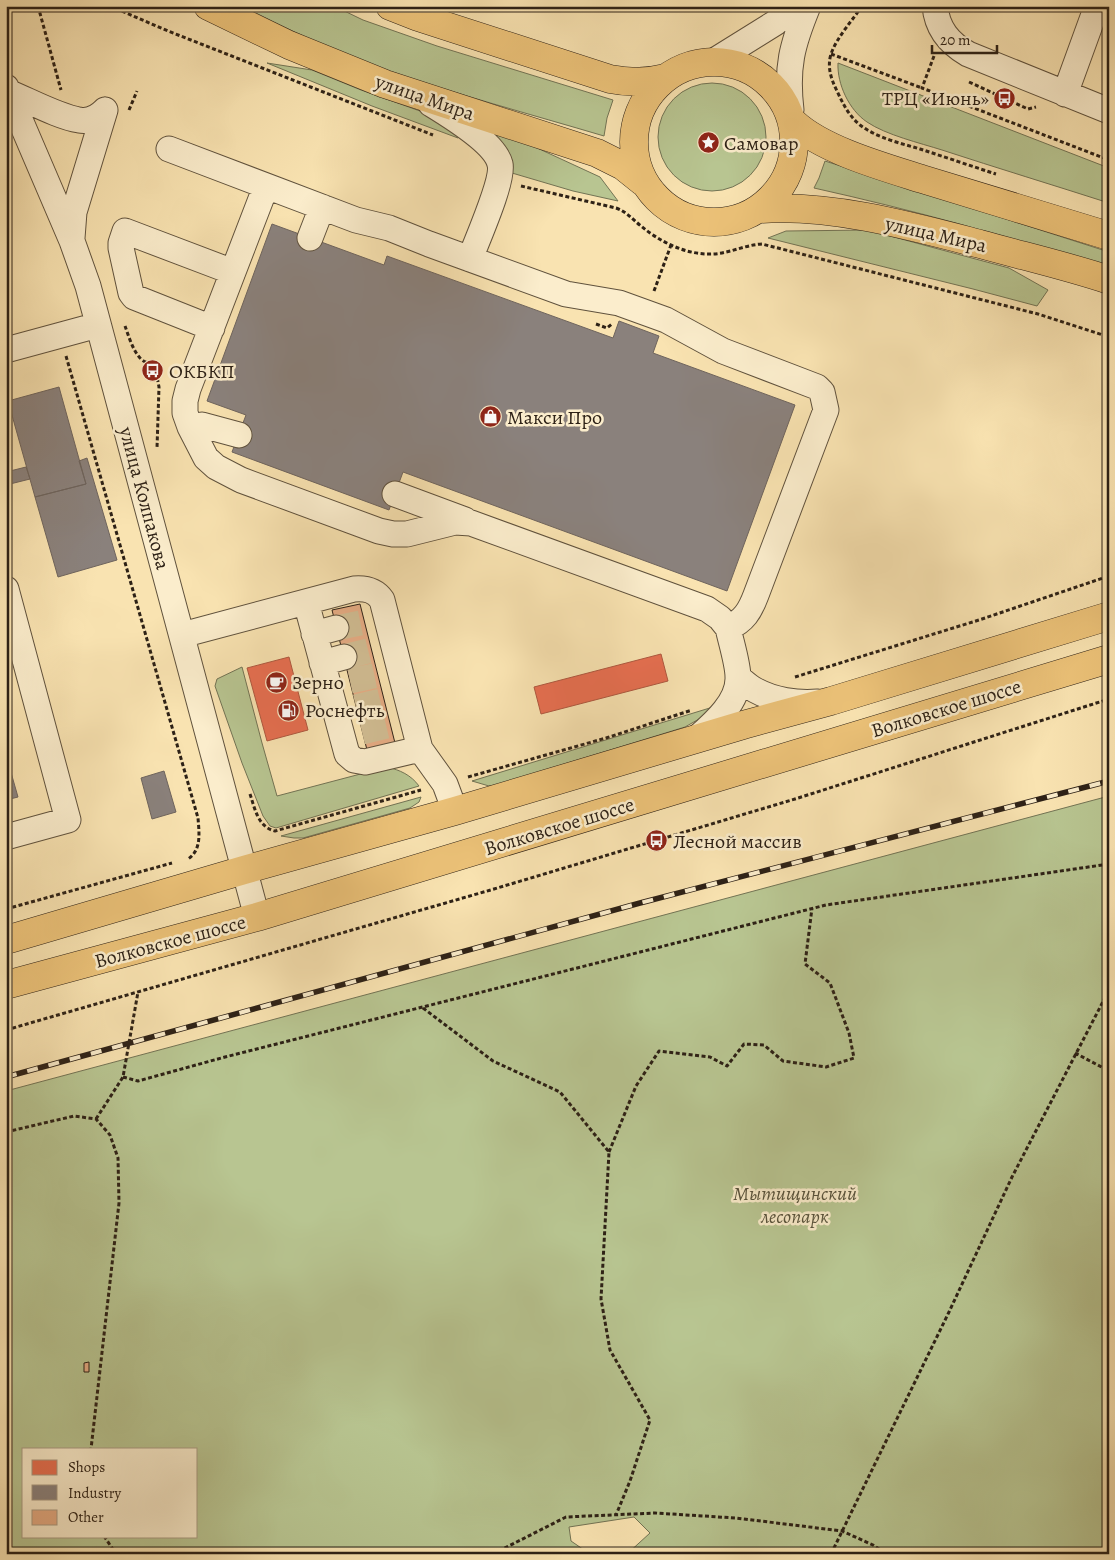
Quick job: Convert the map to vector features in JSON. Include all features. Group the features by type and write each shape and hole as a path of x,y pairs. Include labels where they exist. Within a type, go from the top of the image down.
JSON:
{"main road":[{"name":"улица Мира","path":"208,6 288,45 413,95 597,153 623,166 643,182"},
{"path":"390,6 610,79 627,83 666,78"},
{"path":"792,116 794,146 788,170 776,191 760,209 742,219 727,224 695,222 672,213 657,202 643,182 636,147 637,131 644,106 652,93 666,78 684,67 701,62 729,62 764,79 773,87 803,131 826,144 888,168 1109,236"},
{"name":"улица Мира","path":"760,209 808,208 895,224 956,238 1109,280"},
{"name":"Волковское шоссе","path":"6,940 831,701 1109,616"},
{"name":"Волковское шоссе","path":"6,985 257,917 1109,659"}],"street":[{"path":"714,61 775,23 794,6"},
{"path":"792,116 788,73 791,54 808,6"},
{"path":"935,6 941,28 956,47 980,60 1109,111"},
{"path":"1065,94 1097,6"},
{"path":"7,90 62,115 80,120 94,118 104,110 74,212 72,241"},
{"name":"улица Колпакова","path":"7,90 72,241 88,286 257,917"},
{"path":"413,95 450,116 493,150 500,161 501,170 498,184 470,259"},
{"path":"170,149 356,220 389,228 566,294 610,300 646,312 678,325 723,351 817,387 822,392 826,410 753,602 745,618 728,628"},
{"path":"266,186 185,401 185,413 190,427 206,458 228,474 379,531 407,534 455,522 471,522"},
{"path":"310,238 322,207"},
{"path":"212,328 134,297 131,293 121,248 122,238 125,231 234,272"},
{"path":"6,350 98,325"},
{"path":"190,427 202,425 239,435"},
{"path":"395,494 707,610 720,618 728,628 739,678 734,696 720,717 696,739"},
{"path":"182,635 354,589 365,588 379,595 382,600 376,619 402,722 445,784 455,811"},
{"path":"6,589 68,820 6,837"},
{"path":"306,602 325,631 352,735 347,754 354,760 364,762 420,749"},
{"path":"739,678 755,690 773,698 811,703 831,701"}],"path":[{"path":"110,6 168,31 440,138"},
{"path":"862,6 836,44 831,54 829,66 832,80 851,117 876,134 1001,175"},
{"path":"922,88 935,53"},
{"path":"831,54 1109,160"},
{"path":"126,117 137,91"},
{"path":"528,187 622,210 646,230 671,245 693,253 726,253 762,244 1038,314 1109,336"},
{"path":"646,312 671,245"},
{"path":"124,324 133,347 140,357 144,362 155,366 159,387 157,449"},
{"path":"60,336 198,818 199,840 195,853 190,858 182,861"},
{"path":"792,678 979,620 1109,576"},
{"path":"6,1030 494,889 795,799 1109,699"},
{"path":"248,788 261,823 270,830 275,831 606,738 697,708"},
{"path":"6,909 174,863"},
{"path":"123,1077 138,1081 812,908 1109,864"},
{"path":"616,1515 630,1481 650,1420 610,1350 601,1299 609,1152 636,1086 658,1051 710,1057 727,1066 744,1044 764,1046 783,1061 826,1067 854,1058 849,1032 830,983 806,964 812,908"},
{"path":"831,1554 949,1312 1012,1177 1109,990"},
{"path":"96,1118 123,1077 138,992"},
{"path":"423,1007 493,1061 560,1092 609,1152"},
{"path":"1075,1053 1109,1071"},
{"path":"6,1132 74,1116 96,1118 110,1135 118,1158 119,1203 91,1448"},
{"path":"493,1554 566,1517 655,1513 736,1518 842,1531 873,1545 886,1554"},
{"path":"105,1538 116,1554"}],"green space":[{"path":"242,6 334,6 363,20 437,46 613,100 604,136 464,95 381,68 310,39"},
{"path":"267,63 312,70 434,116 460,135 458,138 372,106"},
{"path":"838,63 1109,168 1109,203 903,138 875,127 855,111 845,96 838,71"},
{"path":"712,83 733,87 750,99 762,116 766,137 762,158 750,175 733,187 712,191 691,187 674,175 662,158 658,137 662,116 674,99 691,87"},
{"path":"494,133 535,147 600,177 618,201 573,191 512,173 511,156 492,138"},
{"path":"825,161 1109,252 1109,268 962,225 814,188"},
{"path":"868,230 1009,268 1048,290 1037,306 768,238 786,231"},
{"path":"242,667 277,796 387,767 405,774 419,786 276,828 270,826 263,816 242,763 215,686 217,679"},
{"path":"713,707 706,715 685,727 496,785 489,786 472,781"},
{"name":"Мытищинский лесопарк","path":"1109,796 1109,1554 627,1554 650,1533 634,1517 569,1527 571,1541 590,1554 6,1554 6,1091"},
{"path":"421,797 419,802 410,808 303,838 281,836"}],"building: Shops":[{"path":"661,654 668,681 541,714 534,687"},
{"path":"289,657 308,730 267,741 247,668"}],"building: Industry":[{"path":"272,224 384,265 387,256 613,338 619,321 659,336 653,353 795,405 727,591 403,472 389,510 232,452 246,415 207,401"},
{"path":"59,387 86,484 35,497 8,401"},
{"path":"87,458 117,560 58,577 35,497 86,484 79,461"},
{"path":"26,467 30,479 6,485 6,472"},
{"path":"6,755 18,797 6,800"},
{"path":"164,771 176,812 152,819 141,778"}],"building: Other":[{"path":"360,604 395,743 367,750 332,610"},
{"path":"89,1362 89,1372 84,1372 84,1363"}],"tunnel":[{"path":"336,628 365,622"},
{"path":"344,657 372,650"},
{"path":"350,681 378,675"},
{"path":"356,707 385,700"},
{"path":"362,732 391,725"}],"railway":[{"path":"6,1077 640,903 1109,781"}],"place":[{"name":"ТРЦ «Июнь»","path":"1005,98"},
{"name":"Самовар","path":"708,143"},
{"name":"ОКБКП","path":"153,371"},
{"name":"Макси Про","path":"491,417"},
{"name":"Зерно","path":"276,682"},
{"name":"Роснефть","path":"289,710"},
{"name":"Лесной массив","path":"657,841"}]}
